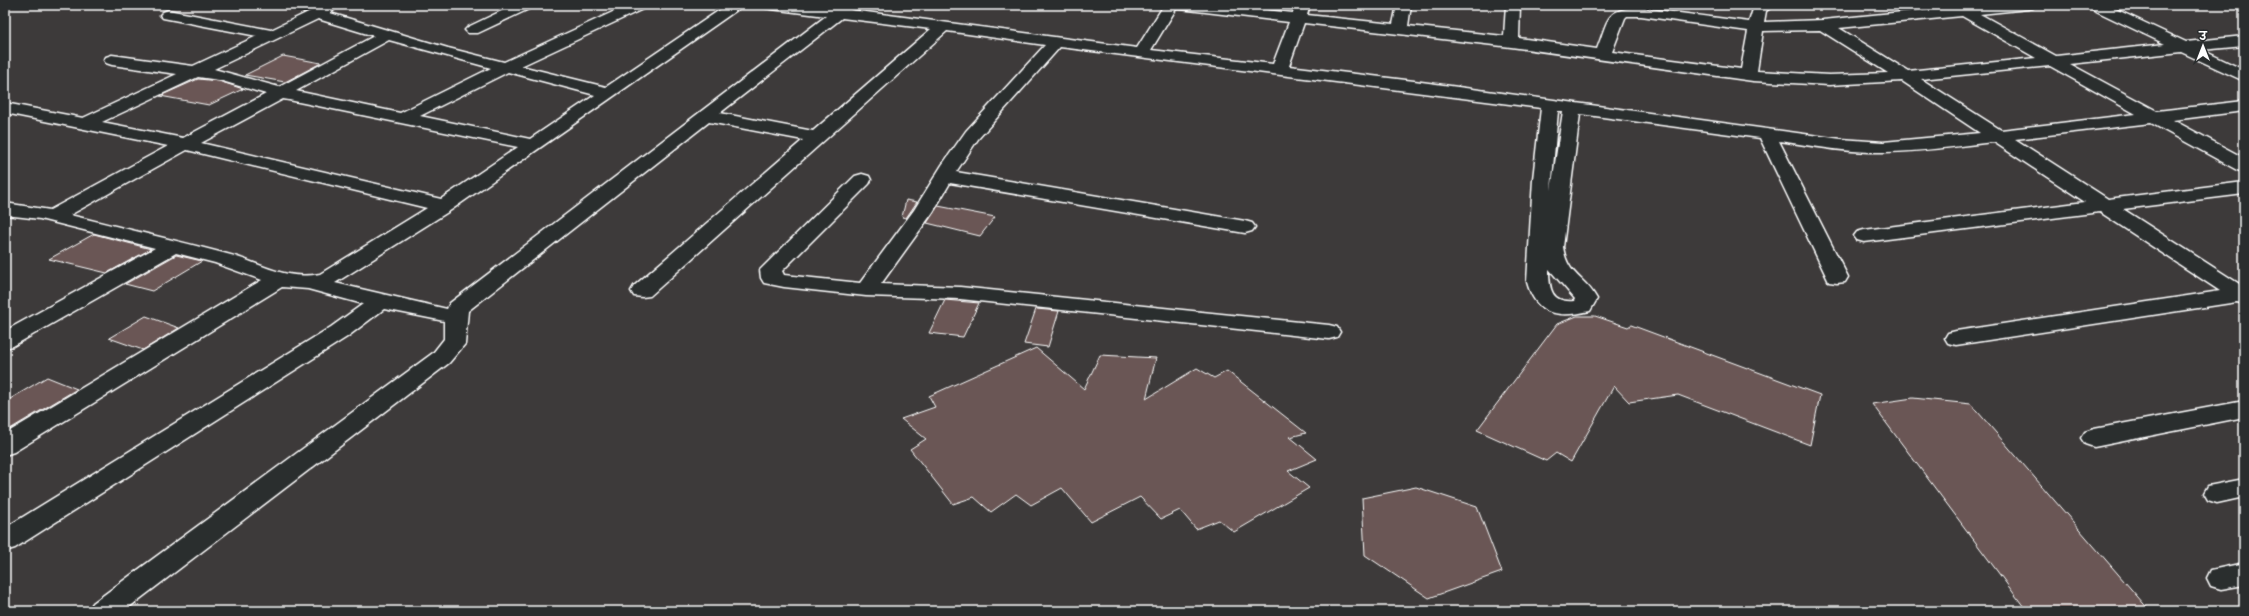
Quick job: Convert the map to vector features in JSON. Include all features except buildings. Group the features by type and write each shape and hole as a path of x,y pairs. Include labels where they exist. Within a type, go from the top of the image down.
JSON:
{"street":[{"path":"88,123 336,5"},
{"path":"473,30 526,5"},
{"path":"403,118 506,67 640,5"},
{"path":"5,209 53,216 222,260 290,283 307,283 327,279 444,206 737,5"},
{"path":"770,5 844,9 895,19 1141,54 1550,104 1767,134 1884,147 1932,144 2244,106"},
{"path":"895,19 914,5"},
{"path":"1141,54 1171,5"},
{"path":"1180,5 1301,12 1400,29 1511,42 1748,75 1836,82 2054,62 2244,41"},
{"path":"1400,29 1404,5"},
{"path":"1511,42 1513,5"},
{"path":"1748,75 1759,9 1768,5"},
{"path":"1603,55 1618,16 1624,12 1641,12 1756,28 1823,25 1962,10 2028,5"},
{"path":"2095,5 2244,76"},
{"path":"103,611 451,350 457,339 455,317 458,308 844,9"},
{"path":"1962,10 2244,166"},
{"path":"1279,70 1301,12"},
{"path":"317,14 386,35 609,93"},
{"path":"168,15 273,35"},
{"path":"1823,25 1905,76 1995,136 2243,295"},
{"path":"642,291 942,26"},
{"path":"53,216 386,35"},
{"path":"866,290 923,212 944,176 972,135 1056,42"},
{"path":"112,60 221,74 280,92 533,145"},
{"path":"1550,104 1548,138 1542,179 1538,282 1540,292 1553,307 1569,309 1582,306 1586,299 1583,291 1562,271 1556,262 1553,247 1572,107"},
{"path":"5,108 88,123 183,144 444,206"},
{"path":"706,116 817,137"},
{"path":"1767,134 1837,277"},
{"path":"944,176 1245,227"},
{"path":"862,180 771,270 772,278 784,281 866,290 960,293 1329,332"},
{"path":"1864,236 2244,188"},
{"path":"5,341 172,247"},
{"path":"5,446 280,279"},
{"path":"307,283 379,301 455,317"},
{"path":"1956,338 2243,295"},
{"path":"5,542 339,332 362,316 379,301"},
{"path":"2094,438 2244,409"},
{"path":"2217,492 2244,488"}]}
